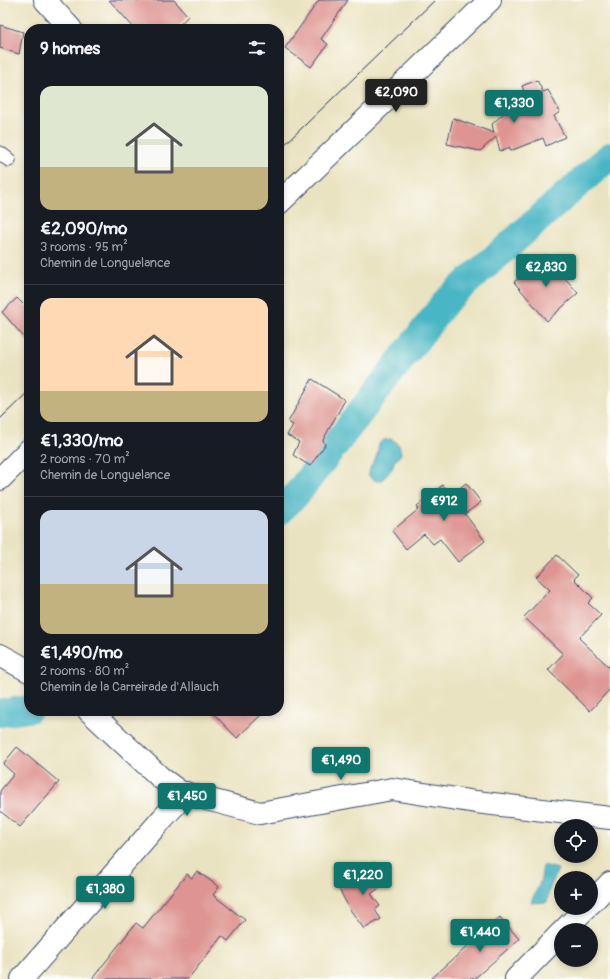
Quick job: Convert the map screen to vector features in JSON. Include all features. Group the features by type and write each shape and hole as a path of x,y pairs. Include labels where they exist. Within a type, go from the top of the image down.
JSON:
{"street":[{"path":"45,0 67,24"},
{"path":"284,198 490,0"},
{"path":"0,479 24,455"},
{"path":"0,655 24,668"},
{"path":"94,716 161,778 180,792 260,813 392,789 476,802 610,818"},
{"path":"22,979 186,793"},
{"path":"598,895 610,883"},
{"path":"571,923 579,915"},
{"path":"516,979 554,940"}],"water":[{"path":"390,439 398,444 401,454 394,462 392,469 381,481 377,481 369,476 370,469 376,457 379,444 384,440"},
{"path":"543,865 558,869 557,871 554,871 554,878 549,890 547,902 531,903 533,897 541,880"}],"building":[{"path":"109,0 174,0 188,16 181,24 131,24"},
{"path":"319,0 348,0 321,39 328,44 311,67 285,48"},
{"path":"0,25 23,32 19,54 0,48"},
{"path":"537,80 543,92 548,90 560,112 554,116 565,137 546,146 543,138 510,151 510,147 500,151 496,137 480,151 447,144 453,118 494,133 492,124 514,104 527,99 522,86"},
{"path":"545,255 578,293 547,321 514,282"},
{"path":"17,298 24,305 24,337 2,312"},
{"path":"312,379 345,400 323,440 325,445 310,466 293,455 299,442 287,435 293,425 288,422"},
{"path":"466,483 481,502 465,514 485,541 458,562 440,539 433,544 424,534 406,549 392,531 419,509 417,506 443,485 451,495"},
{"path":"557,555 578,575 574,579 593,598 588,603 601,615 579,638 610,668 610,689 590,711 548,670 563,654 524,617 550,590 536,577"},
{"path":"216,716 260,716 237,738"},
{"path":"17,747 59,782 20,827 0,811 0,791 14,774 3,764"},
{"path":"375,863 381,887 371,894 380,906 375,910 381,919 364,929 349,908 339,889"},
{"path":"197,871 219,887 213,895 245,920 228,941 222,936 188,979 92,979 136,923 143,928 187,874 192,878"},
{"path":"500,917 519,939 474,979 431,979"}],"waterway":[{"path":"284,506 296,495 448,299 610,156"},
{"path":"0,713 24,710"}],"tram line":[{"path":"284,145 435,0"},
{"path":"0,419 24,396"}]}
